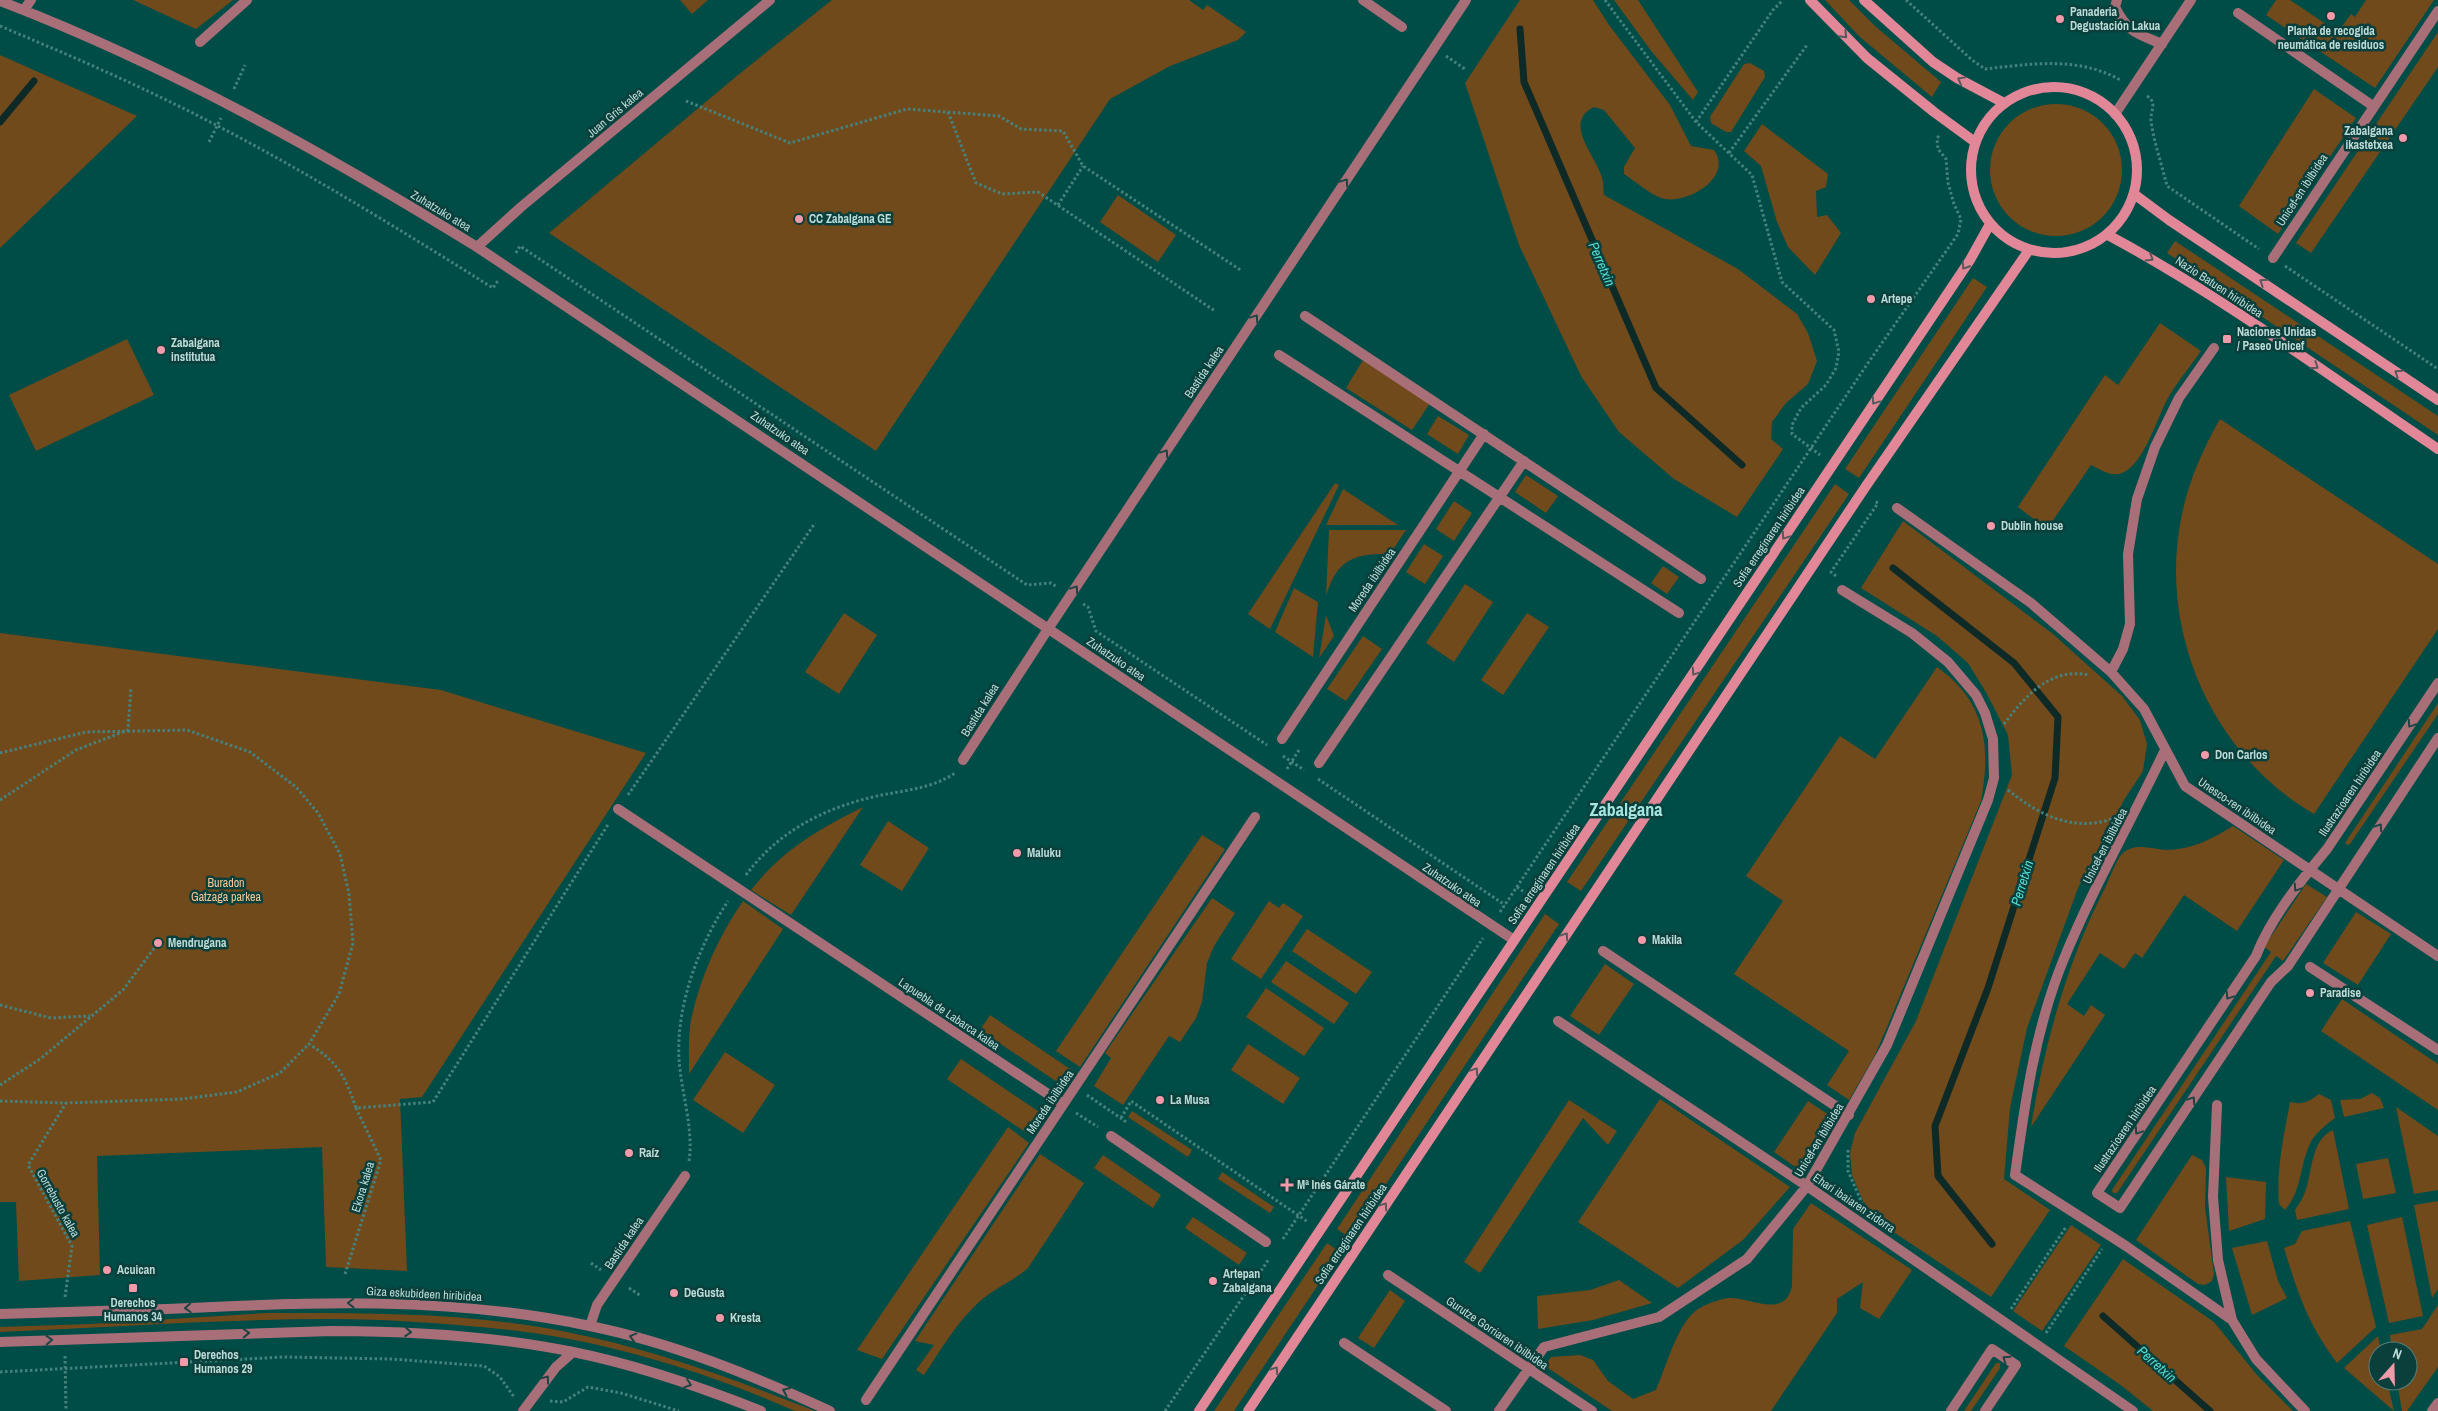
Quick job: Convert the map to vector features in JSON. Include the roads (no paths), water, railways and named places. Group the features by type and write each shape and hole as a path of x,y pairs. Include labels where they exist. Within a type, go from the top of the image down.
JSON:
{"main road":[{"path":"1810,0 1867,58 1975,142"},
{"path":"1864,0 1933,62 2004,103"},
{"path":"2049,87 2074,90 2096,98 2115,114 2131,137 2137,165 2134,194 2108,235 2090,246 2070,252 2049,254 2029,250 2008,240 1990,224 1976,199 1970,171 1975,142 1992,114 2004,103 2026,92 2049,87"},
{"path":"2134,194 2169,220 2438,400"},
{"name":"Sofia erreginaren hiribidea","path":"1200,1411 1964,268 1990,224"},
{"name":"Nazio Batuen hiribidea","path":"2108,235 2146,256 2252,324 2438,449"},
{"name":"Sofia erreginaren hiribidea","path":"1248,1411 1866,486 2029,250"}],"street":[{"path":"24,10 31,0"},
{"path":"200,42 247,0"},
{"name":"Juan Gris kalea","path":"477,247 521,207 770,0"},
{"path":"1363,0 1402,27"},
{"name":"Bastida kalea","path":"963,760 1466,0"},
{"path":"2117,0 2115,7 2123,23 2138,34 2162,44"},
{"path":"2115,114 2191,0"},
{"name":"Zuhatzuko atea","path":"0,1 130,57 227,104 427,216 477,247 1514,940"},
{"name":"Unicef-en ibilbidea","path":"2273,258 2373,106 2438,12"},
{"path":"2238,13 2373,106"},
{"path":"1305,316 1701,579"},
{"path":"2111,672 2123,649 2130,624 2128,554 2137,499 2155,447 2179,398 2214,348"},
{"path":"1279,356 1679,613"},
{"name":"Moreda ibilbidea","path":"1282,739 1484,434"},
{"path":"1319,763 1524,461"},
{"name":"Unesco-ren ibilbidea","path":"1897,508 2031,603 2111,672 2144,709 2185,786 2438,956"},
{"name":"Unicef-en ibilbidea","path":"1499,1411 1544,1347 1659,1317 1746,1259 1807,1186 1887,1045 1988,800 1994,778 1993,740 1985,713 1976,695 1948,662 1912,633 1842,590"},
{"name":"Ilustrazioaren hiribidea","path":"2438,683 2327,849 2262,939 2256,956 2097,1193 2120,1208 2271,982 2288,966 2438,738"},
{"name":"Unicef-en ibilbidea","path":"2166,750 2063,961 2044,1019 2029,1076 2015,1175 2126,1246 2232,1320"},
{"name":"Lapuebla de Labarca kalea","path":"618,809 1063,1104"},
{"name":"Moreda ibilbidea","path":"866,1400 1255,817"},
{"path":"1604,951 1849,1115"},
{"path":"2310,967 2438,1050"},
{"name":"Ehari ibaiaren zidorra","path":"1558,1020 1807,1186 2133,1411"},
{"path":"2218,1105 2213,1198 2218,1260 2232,1320 2256,1359 2305,1411"},
{"path":"1112,1137 1266,1242"},
{"name":"Bastida kalea","path":"590,1326 597,1305 684,1176"},
{"name":"Gurutze Gorriaren ibilbidea","path":"1388,1275 1592,1411"},
{"name":"Giza eskubideen hiribidea","path":"0,1314 383,1303 509,1312 590,1326 642,1340 774,1386 830,1411"},
{"path":"0,1342 332,1330 384,1331 496,1340 574,1352 681,1381 762,1411"},
{"path":"1344,1343 1446,1411"},
{"path":"1951,1411 1992,1349 2016,1365 1985,1411"},
{"path":"523,1411 556,1367 574,1352"},
{"path":"2432,1411 2438,1403"}],"waterway":[{"name":"Perretxin","path":"1520,29 1524,82 1656,388 1742,465"},
{"path":"0,122 34,81"},
{"name":"Perretxin","path":"1893,568 2014,663 2058,717 2055,778 1988,988 1935,1126 1938,1176 1992,1244"},
{"name":"Perretxin","path":"2103,1316 2210,1411"}],"place":[{"name":"Planta de recogida neumática de residuos","path":"2331,16"},
{"name":"Panaderia Degustación Lakua","path":"2060,19"},
{"name":"Zabalgana ikastetxea","path":"2403,138"},
{"name":"CC Zabalgana GE","path":"799,219"},
{"name":"Artepe","path":"1871,299"},
{"name":"Naciones Unidas / Paseo Unicef","path":"2227,339"},
{"name":"Zabalgana institutua","path":"161,350"},
{"name":"Dublin house","path":"1991,526"},
{"name":"Don Carlos","path":"2205,755"},
{"name":"Maluku","path":"1017,853"},
{"name":"Makila","path":"1642,940"},
{"name":"Mendrugana","path":"158,943"},
{"name":"Paradise","path":"2310,993"},
{"name":"La Musa","path":"1160,1100"},
{"name":"Raíz","path":"629,1153"},
{"name":"Mª Inés Gárate","path":"1287,1185"},
{"name":"Acuican","path":"107,1270"},
{"name":"Artepan Zabalgana","path":"1213,1281"},
{"name":"Derechos Humanos 34","path":"133,1288"},
{"name":"DeGusta","path":"674,1293"},
{"name":"Kresta","path":"720,1318"},
{"name":"Derechos Humanos 29","path":"184,1362"}],"district":[{"name":"Zabalgana","path":"1626,810"}],"park label":[{"name":"Buradon Gatzaga parkea","path":"226,890"}]}
